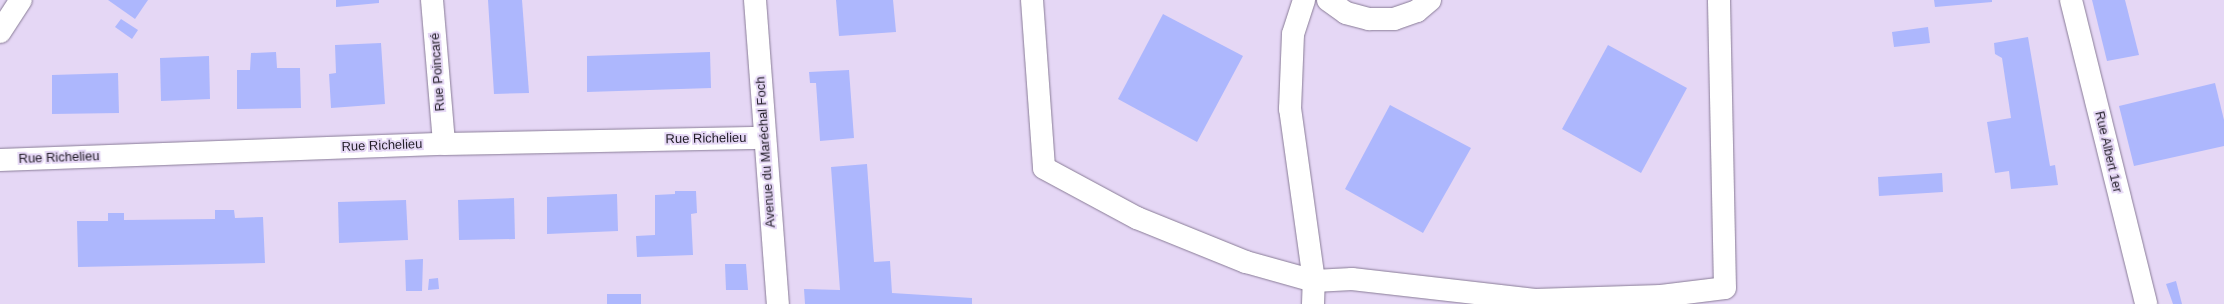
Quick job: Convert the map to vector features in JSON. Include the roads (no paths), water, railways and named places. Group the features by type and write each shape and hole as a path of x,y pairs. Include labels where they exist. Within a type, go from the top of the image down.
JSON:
{"street":[{"path":"0,32 21,0"},
{"name":"Rue Poincaré","path":"432,0 444,144"},
{"name":"Avenue du Maréchal Foch","path":"754,0 778,304"},
{"path":"1032,0 1044,168 1137,218 1246,262 1314,281 1352,279 1535,302 1661,296 1725,288 1719,0"},
{"path":"1304,0 1293,34 1290,109 1314,281 1313,304"},
{"path":"1328,0 1346,13 1369,20 1394,19 1417,11 1430,0"},
{"name":"Rue Albert 1er","path":"2072,0 2146,304"},
{"name":"Rue Richelieu","path":"0,160 444,144 765,138"}]}
